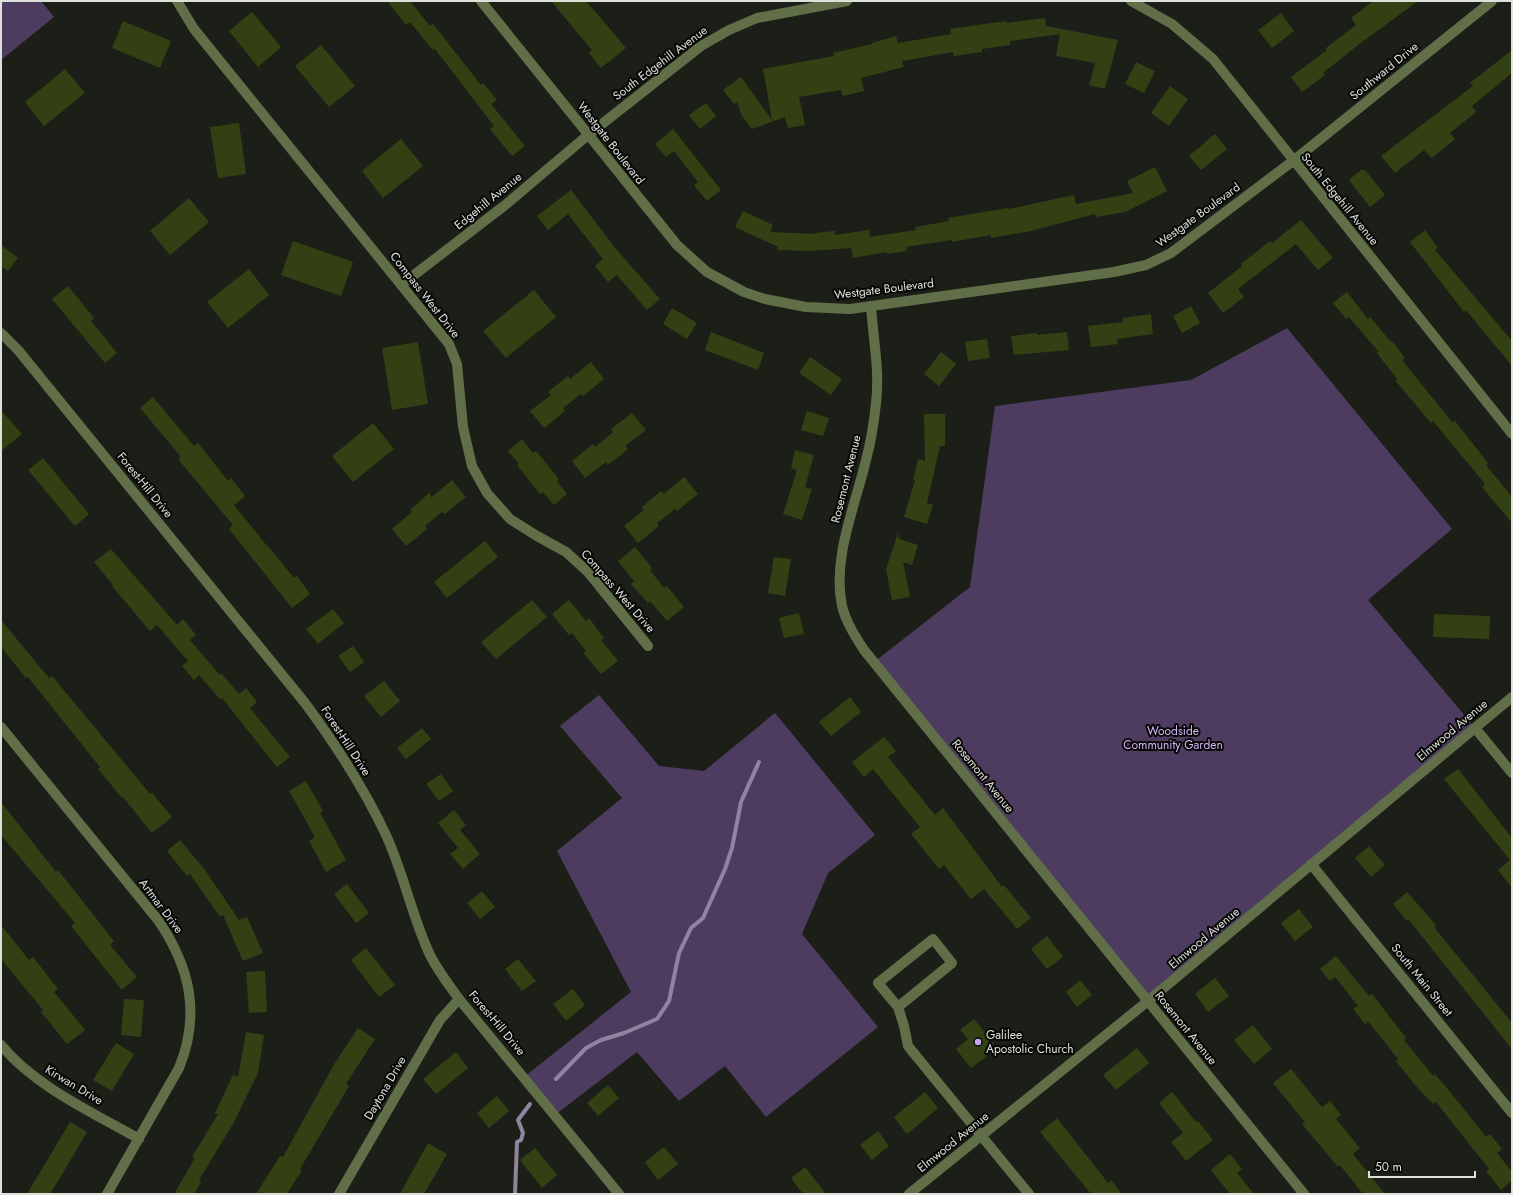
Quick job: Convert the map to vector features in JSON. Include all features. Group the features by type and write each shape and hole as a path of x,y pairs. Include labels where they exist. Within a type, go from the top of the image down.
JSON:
{"street":[{"name":"Compass West Drive","path":"177,1 194,28 449,344 458,364 463,427 472,466 487,493 510,518 537,536 566,552 588,572 648,646"},
{"name":"Westgate Boulevard","path":"481,1 677,245 707,272 744,292 786,304 819,309 850,309 1114,272 1146,266 1171,253 1292,161"},
{"name":"South Edgehill Avenue","path":"588,135 677,64 729,30 757,18 847,1"},
{"name":"South Edgehill Avenue","path":"1131,1 1172,24 1213,59 1292,161 1512,434"},
{"name":"Southward Drive","path":"1292,161 1492,1"},
{"name":"Edgehill Avenue","path":"401,285 504,206 588,135"},
{"name":"Rosemont Avenue","path":"871,306 877,364 876,403 867,458 843,546 841,564 842,600 850,627 864,650 1304,1194"},
{"name":"Forest-Hill Drive","path":"1,333 18,350 300,696 339,750 370,802 386,835 398,862 431,956 459,998 619,1194"},
{"name":"Elmwood Avenue","path":"908,1194 1148,1002 1512,697"},
{"name":"Artmar Drive","path":"1,728 158,920 171,939 182,962 189,986 191,1012 190,1034 186,1052 179,1068 107,1194"},
{"path":"1475,728 1512,773"},
{"name":"South Main Street","path":"1311,864 1512,1113"},
{"path":"898,1007 952,963 932,939 878,983 898,1007 908,1046 1029,1194"},
{"name":"Daytona Drive","path":"339,1194 440,1020 459,998"},
{"name":"Kirwan Drive","path":"1,1045 26,1070 46,1085 139,1139"}],"green space":[{"path":"1,1 41,1 54,17 1,60"},
{"name":"Woodside Community Garden","path":"1287,328 1452,529 1368,600 1475,728 1148,1001 874,662 970,587 995,406 1191,380"},
{"path":"599,695 659,766 704,771 775,713 875,835 828,873 802,934 878,1027 766,1117 725,1066 679,1101 637,1052 555,1115 524,1077 631,992 557,851 622,798 560,726"}],"building":[{"path":"387,1 410,1 430,26 433,24 481,85 483,83 497,100 491,104 525,146 512,156 490,129 494,126 435,49 433,50 410,22 406,25"},
{"path":"551,1 586,1 626,48 601,68 589,53 592,50"},
{"path":"1373,1 1418,1 1358,45 1323,73 1325,75 1302,92 1291,77 1327,50 1326,48 1356,25 1351,18"},
{"path":"252,12 281,47 258,67 229,31"},
{"path":"1281,13 1294,31 1272,48 1258,30"},
{"path":"1045,18 1046,26 1118,40 1105,89 1089,85 1095,63 1056,56 1060,34 1010,41 1010,45 982,49 982,52 954,56 953,52 902,61 904,67 861,78 864,91 843,96 841,90 799,97 805,125 788,128 785,117 752,129 742,116 737,102 734,104 723,90 741,77 772,120 763,69 834,56 833,53 872,44 896,36 898,43 951,34 950,29 1006,21 1007,23"},
{"path":"123,21 171,41 160,68 112,48"},
{"path":"321,45 355,86 329,107 295,66"},
{"path":"1512,50 1512,73 1472,106 1476,112 1450,133 1455,139 1432,158 1424,150 1395,173 1381,156 1473,86 1470,83"},
{"path":"1136,62 1155,71 1144,93 1125,84"},
{"path":"65,69 85,93 44,126 25,102"},
{"path":"1170,86 1188,99 1169,126 1151,113"},
{"path":"706,103 716,116 700,129 689,115"},
{"path":"239,123 246,174 218,178 210,127"},
{"path":"673,129 721,190 707,201 694,185 698,182 674,151 666,157 655,144"},
{"path":"1215,134 1227,149 1201,170 1189,156"},
{"path":"401,139 423,166 383,198 362,171"},
{"path":"1155,167 1167,191 1125,212 1096,217 1095,214 1031,231 991,238 991,235 952,242 952,240 906,247 907,251 887,254 887,252 853,258 851,248 811,251 777,250 778,247 735,227 743,211 773,225 770,232 815,234 835,231 835,235 869,230 870,237 916,230 915,227 949,221 948,218 1009,209 1074,195 1076,204 1133,193 1127,181"},
{"path":"1361,170 1365,170 1385,195 1370,207 1349,180"},
{"path":"571,190 616,249 660,299 647,310 617,275 608,282 595,266 603,259 568,214 548,230 537,216"},
{"path":"189,198 209,222 170,255 150,231"},
{"path":"1301,220 1333,258 1318,270 1296,244 1238,289 1244,297 1223,313 1208,293 1270,241 1272,243"},
{"path":"1425,230 1438,248 1435,250 1512,341 1512,366 1466,310 1464,312 1410,242"},
{"path":"293,241 353,262 341,296 281,275"},
{"path":"1,245 18,258 8,271 1,266"},
{"path":"249,269 269,295 228,328 207,302"},
{"path":"68,286 94,318 91,321 117,353 105,363 52,299"},
{"path":"534,290 556,317 506,358 483,331"},
{"path":"1347,292 1368,319 1370,317 1391,342 1392,341 1405,358 1402,360 1452,422 1455,421 1488,463 1486,465 1512,497 1512,523 1482,487 1485,484 1433,421 1431,423 1395,380 1397,379 1377,353 1378,351 1349,317 1346,319 1333,303"},
{"path":"1191,306 1200,323 1182,333 1173,316"},
{"path":"672,308 697,323 687,339 663,324"},
{"path":"1151,314 1153,334 1117,339 1118,344 1091,347 1088,326 1123,322 1123,318"},
{"path":"711,332 764,353 758,370 705,350"},
{"path":"1067,332 1069,350 1014,355 1011,336"},
{"path":"987,339 990,358 968,361 965,342"},
{"path":"418,342 428,404 392,410 382,348"},
{"path":"941,352 956,364 939,386 924,374"},
{"path":"810,357 842,379 831,395 799,373"},
{"path":"591,362 604,379 583,396 581,394 563,408 565,411 544,428 530,411 551,395 548,392 568,376 570,379"},
{"path":"153,397 194,446 198,443 228,481 231,478 245,496 234,505 294,578 297,576 310,594 292,608 229,529 233,525 178,459 181,457 140,408"},
{"path":"1,410 22,434 1,451"},
{"path":"807,411 829,418 823,436 801,430"},
{"path":"632,413 646,430 625,446 628,449 608,465 606,462 585,478 572,461 593,444 595,447 613,432 611,429"},
{"path":"924,414 945,414 945,446 940,446 927,503 933,505 927,524 904,517 915,480 913,480 918,459 925,461"},
{"path":"373,423 394,449 353,482 332,456"},
{"path":"522,439 533,453 536,451 559,479 557,481 567,494 554,505 543,492 540,494 508,451"},
{"path":"795,450 814,455 805,487 812,489 802,520 783,514 797,470 791,468"},
{"path":"43,458 89,514 75,526 28,470"},
{"path":"684,477 698,494 677,511 675,509 657,523 659,526 638,543 624,526 644,510 642,507 661,491 664,494"},
{"path":"452,480 466,497 445,514 442,512 425,526 427,529 406,546 392,529 412,512 410,510 429,493 432,497"},
{"path":"898,533 899,539 918,545 912,565 903,562 910,597 892,600 886,569"},
{"path":"485,541 498,557 447,598 434,582"},
{"path":"635,547 652,568 650,570 664,588 667,586 684,607 667,621 650,601 648,603 631,584 634,581 618,561"},
{"path":"111,549 177,625 183,619 196,635 190,640 220,675 221,673 239,694 246,688 257,702 250,708 290,757 277,767 222,698 220,699 199,675 194,680 182,666 188,661 157,625 150,631 94,562"},
{"path":"774,557 791,559 785,596 768,593"},
{"path":"532,600 547,617 496,659 481,642"},
{"path":"569,600 586,621 589,618 604,638 601,640 618,661 601,674 583,653 586,651 572,633 569,635 552,614"},
{"path":"333,609 344,623 318,644 306,629"},
{"path":"799,613 804,634 784,638 779,618"},
{"path":"1434,614 1490,616 1489,639 1433,637"},
{"path":"1,620 49,678 52,676 150,794 152,793 172,817 152,833 98,769 100,767 28,677 26,678 1,647"},
{"path":"353,646 364,662 350,672 338,656"},
{"path":"384,681 400,701 381,717 364,696"},
{"path":"850,697 861,712 831,736 819,722"},
{"path":"422,728 431,739 406,759 397,748"},
{"path":"884,737 896,751 888,757 935,815 943,808 1002,887 1004,885 1031,918 1017,929 984,889 971,899 944,865 939,869 911,834 920,827 873,769 864,777 852,762"},
{"path":"1458,769 1512,838 1512,888 1498,870 1510,860 1444,779"},
{"path":"441,774 453,791 439,801 426,784"},
{"path":"306,781 323,811 320,813 346,860 326,872 309,841 315,837 289,791"},
{"path":"1,802 56,872 58,870 114,941 110,945 137,977 122,990 71,926 75,923 1,835"},
{"path":"454,810 466,825 460,830 480,854 463,869 450,854 458,848 438,823"},
{"path":"180,840 205,870 239,920 247,917 263,953 243,961 223,915 220,917 190,874 187,876 167,851"},
{"path":"1369,846 1385,865 1371,877 1355,858"},
{"path":"347,884 369,913 356,923 334,894"},
{"path":"482,891 495,907 480,919 467,903"},
{"path":"1407,892 1436,925 1434,927 1512,1023 1512,1049 1409,920 1407,921 1393,904"},
{"path":"1299,909 1313,927 1295,941 1281,923"},
{"path":"1,925 29,960 33,957 58,989 54,992 85,1030 67,1044 41,1012 43,1010 1,959"},
{"path":"1047,936 1063,957 1047,969 1031,949"},
{"path":"366,948 395,985 379,997 351,960"},
{"path":"1336,956 1369,996 1372,994 1406,1038 1404,1040 1433,1076 1435,1074 1486,1137 1490,1134 1502,1149 1497,1153 1512,1172 1512,1180 1501,1190 1486,1171 1489,1169 1436,1102 1433,1104 1414,1084 1396,1061 1398,1059 1368,1021 1365,1024 1353,1009 1358,1006 1335,977 1330,981 1320,969"},
{"path":"518,959 536,981 522,991 505,969"},
{"path":"265,971 267,1012 249,1013 246,972"},
{"path":"1215,978 1229,996 1208,1012 1195,994"},
{"path":"1080,980 1092,995 1077,1007 1066,992"},
{"path":"573,989 585,1005 566,1021 553,1004"},
{"path":"124,999 144,1000 141,1037 121,1035"},
{"name":"Galilee Apostolic Church","path":"974,1019 994,1044 984,1052 987,1056 971,1068 956,1049 968,1039 960,1030"},
{"path":"1253,1025 1272,1049 1254,1064 1234,1040"},
{"path":"358,1028 375,1039 346,1084 349,1086 300,1169 302,1170 287,1194 256,1194 280,1156 283,1157 335,1063"},
{"path":"246,1032 264,1035 258,1073 234,1122 199,1180 201,1182 194,1194 174,1194 195,1158 192,1157 218,1114 215,1113 233,1075 238,1077"},
{"path":"116,1043 134,1054 112,1091 93,1080"},
{"path":"1137,1048 1149,1063 1116,1090 1103,1075"},
{"path":"456,1052 468,1068 436,1094 423,1079"},
{"path":"1291,1069 1322,1107 1330,1101 1341,1115 1336,1119 1360,1148 1353,1154 1385,1194 1363,1194 1340,1165 1338,1167 1302,1124 1305,1122 1273,1083"},
{"path":"608,1085 619,1098 598,1116 587,1103"},
{"path":"925,1092 938,1108 907,1134 894,1117"},
{"path":"1172,1092 1196,1122 1198,1121 1213,1140 1186,1161 1171,1142 1183,1133 1159,1103"},
{"path":"497,1096 509,1111 489,1128 477,1113"},
{"path":"1057,1118 1108,1183 1111,1180 1122,1194 1091,1194 1040,1132"},
{"path":"70,1122 87,1132 63,1173 50,1194 27,1194"},
{"path":"878,1131 889,1146 872,1160 860,1145"},
{"path":"428,1143 447,1154 424,1194 400,1194"},
{"path":"664,1147 678,1164 658,1180 645,1162"},
{"path":"535,1148 557,1175 542,1188 520,1160"},
{"path":"1230,1154 1242,1169 1237,1173 1254,1194 1230,1194 1211,1170"},
{"path":"805,1167 826,1194 803,1194 791,1178"}],"waterway":[{"path":"556,1079 586,1048 601,1040 624,1033 657,1019 669,1001 679,953 691,928 703,918 725,869 732,848 741,802 759,762"},
{"path":"515,1194 517,1142 521,1140 523,1133 518,1120 530,1104"}],"place":[{"name":"Galilee Apostolic Church","path":"978,1042"}]}
